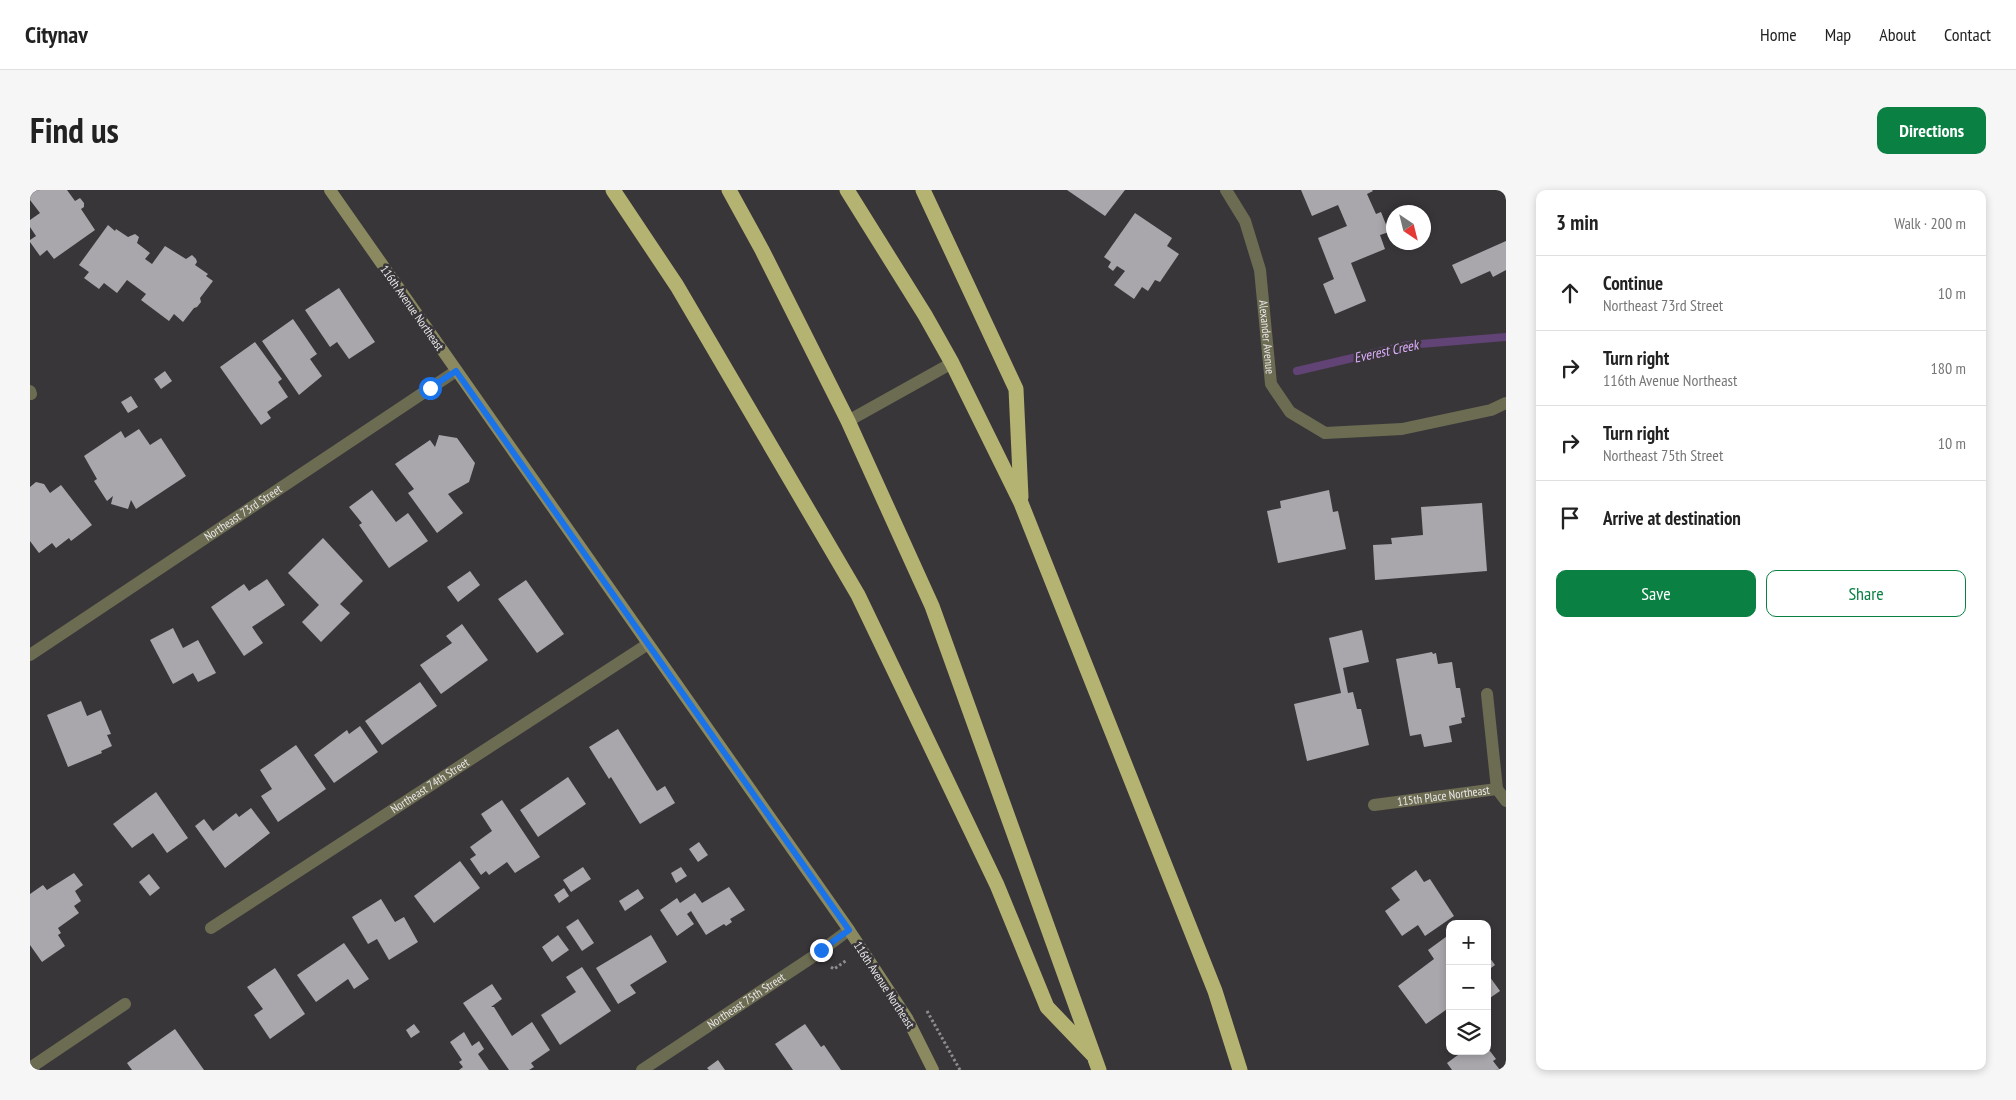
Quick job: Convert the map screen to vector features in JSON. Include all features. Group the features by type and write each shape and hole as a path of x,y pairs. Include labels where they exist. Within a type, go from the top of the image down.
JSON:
{"highway":[{"path":"613,190 677,286 858,595 997,885 1047,1007 1096,1063"},
{"path":"729,190 762,250 848,421 932,606 1096,1063"},
{"path":"847,190 925,315 952,363 1021,503 1215,991 1240,1070"},
{"path":"923,190 1016,389 1021,503"}],"street":[{"name":"116th Avenue Northeast","path":"330,190 849,930 907,1018 934,1070"},
{"name":"Alexander Avenue","path":"1226,190 1245,222 1260,270 1271,384 1290,412 1325,433 1402,429 1491,410 1506,403"},
{"path":"848,421 952,363"},
{"name":"Northeast 73rd Street","path":"30,655 456,371"},
{"name":"Northeast 74th Street","path":"211,928 648,644"},
{"path":"1487,694 1498,789"},
{"name":"115th Place Northeast","path":"1374,806 1498,789 1506,801"},
{"name":"Northeast 75th Street","path":"642,1070 811,958 849,930"},
{"path":"30,1068 125,1004"}],"building":[{"path":"30,190 67,190 75,201 80,198 84,203 84,207 81,209 95,230 54,259 47,250 40,256 30,242 36,236 30,227 30,220 40,213 30,200"},
{"path":"1067,190 1125,190 1105,216"},
{"path":"1301,190 1373,191 1367,194 1376,214 1381,212 1386,224 1386,233 1380,235 1385,249 1351,263 1366,301 1335,314 1323,284 1334,279 1318,238 1347,226 1338,205 1312,216"},
{"path":"1135,213 1172,238 1167,246 1179,254 1160,282 1155,280 1148,291 1142,287 1134,299 1114,285 1125,271 1117,266 1113,271 1108,267 1111,262 1104,257"},
{"path":"108,225 115,231 116,229 128,237 135,234 139,237 137,243 150,253 145,259 152,264 165,246 186,259 192,255 197,262 195,265 208,274 206,276 213,281 200,298 201,302 183,322 174,314 169,321 141,300 146,294 127,280 117,293 104,283 99,289 84,278 89,272 79,265"},
{"path":"1506,241 1506,270 1493,277 1490,271 1461,284 1452,265"},
{"path":"339,288 375,342 349,359 337,342 330,347 305,310"},
{"path":"293,319 317,354 310,359 322,376 299,395 262,341"},
{"path":"255,342 282,379 278,382 288,397 267,412 271,418 261,425 220,367"},
{"path":"165,371 172,381 161,389 154,379"},
{"path":"131,396 138,407 128,413 121,402"},
{"path":"139,429 150,445 161,438 186,476 136,509 131,500 128,509 111,504 113,496 107,501 94,481 97,479 84,456 121,431 125,438"},
{"path":"439,435 457,438 475,463 469,482 448,494 463,513 437,533 408,493 414,489 395,464 430,440 435,447"},
{"path":"36,482 44,484 50,493 61,485 92,525 71,541 69,538 56,548 52,543 39,553 30,541 30,487"},
{"path":"372,490 396,522 408,513 428,541 389,568 359,525 362,523 349,507"},
{"path":"1329,490 1333,512 1338,511 1346,549 1278,563 1267,511 1281,508 1280,501"},
{"path":"1482,503 1487,571 1375,580 1373,545 1392,544 1391,538 1423,535 1421,507"},
{"path":"323,538 363,581 340,604 350,613 321,642 302,622 319,605 288,573"},
{"path":"470,571 480,585 458,602 447,587"},
{"path":"267,579 285,605 252,627 263,643 244,656 211,607 244,584 249,591"},
{"path":"526,580 564,634 537,653 498,599"},
{"path":"462,624 488,660 441,694 420,665 452,643 446,636"},
{"path":"173,628 183,648 198,640 216,673 198,682 193,673 173,684 150,640"},
{"path":"1362,630 1369,662 1343,668 1348,693 1353,692 1357,709 1361,709 1369,745 1307,761 1294,704 1341,693 1329,638"},
{"path":"1432,652 1433,654 1436,653 1438,664 1452,662 1456,688 1460,688 1465,717 1461,718 1462,723 1449,726 1452,742 1424,747 1421,734 1410,736 1396,659"},
{"path":"420,682 437,706 382,745 365,721"},
{"path":"81,701 87,716 101,710 111,734 107,735 112,746 101,751 102,753 68,767 47,715"},
{"path":"360,726 378,752 334,783 314,755 347,730 349,734"},
{"path":"618,729 657,791 665,786 675,803 640,824 611,777 609,779 589,747"},
{"path":"296,745 326,789 278,822 261,796 272,789 260,770"},
{"path":"568,777 586,804 538,837 520,810"},
{"path":"156,792 188,838 167,853 153,833 132,848 113,824"},
{"path":"502,800 540,857 515,873 507,862 489,875 486,871 481,875 470,859 476,855 470,847 492,831 481,814"},
{"path":"251,808 270,833 225,868 195,826 204,819 213,831 236,813 239,817"},
{"path":"699,842 708,855 698,862 689,849"},
{"path":"460,861 480,888 434,923 414,896"},
{"path":"583,867 591,879 571,892 563,880"},
{"path":"681,867 687,876 676,883 671,873"},
{"path":"1416,870 1424,882 1430,879 1454,916 1425,936 1418,925 1402,936 1385,911 1400,900 1391,888"},
{"path":"74,873 83,885 75,891 81,901 74,906 79,913 58,928 61,933 58,935 65,946 42,962 30,945 30,894 43,885 47,890"},
{"path":"149,874 160,888 150,896 139,882"},
{"path":"729,887 745,910 730,919 732,922 726,926 724,924 706,935 691,911 687,914 694,924 677,936 660,910 677,898 680,903 695,893 702,903"},
{"path":"564,888 569,896 559,903 554,895"},
{"path":"638,889 644,898 625,911 619,901"},
{"path":"381,899 395,922 404,917 418,942 389,960 377,939 368,944 352,917"},
{"path":"578,919 594,943 582,951 566,927"},
{"path":"558,935 569,950 552,962 542,947"},
{"path":"651,935 667,962 630,985 636,993 618,1004 596,968"},
{"path":"1446,937 1446,1010 1426,1024 1398,986 1434,959 1428,950"},
{"path":"344,943 369,979 354,989 348,979 316,1002 297,975"},
{"path":"1491,960 1495,965 1491,968"},
{"path":"582,967 611,1011 560,1045 541,1015 576,992 566,977"},
{"path":"275,968 305,1014 270,1039 254,1015 263,1009 247,987"},
{"path":"1491,979 1500,991 1491,997"},
{"path":"492,984 502,999 491,1007 494,1007 512,1036 532,1022 550,1050 531,1063 534,1067 529,1070 509,1070 463,1003"},
{"path":"414,1024 420,1032 411,1038 406,1030"},
{"path":"805,1024 821,1047 824,1045 841,1070 793,1070 775,1044"},
{"path":"175,1029 204,1070 132,1070 127,1063"},
{"path":"464,1032 472,1046 479,1041 484,1049 478,1054 489,1070 459,1070 463,1067 459,1062 462,1060 450,1042"},
{"path":"1491,1052 1496,1059 1493,1061 1500,1070 1452,1070 1447,1063 1458,1055 1491,1055"},
{"path":"718,1060 725,1070 709,1070 707,1068"}],"waterway":[{"name":"Everest Creek","path":"1297,371 1408,345 1506,337"}],"route":[{"path":"430,388 456,371 849,930 821,950"}]}
